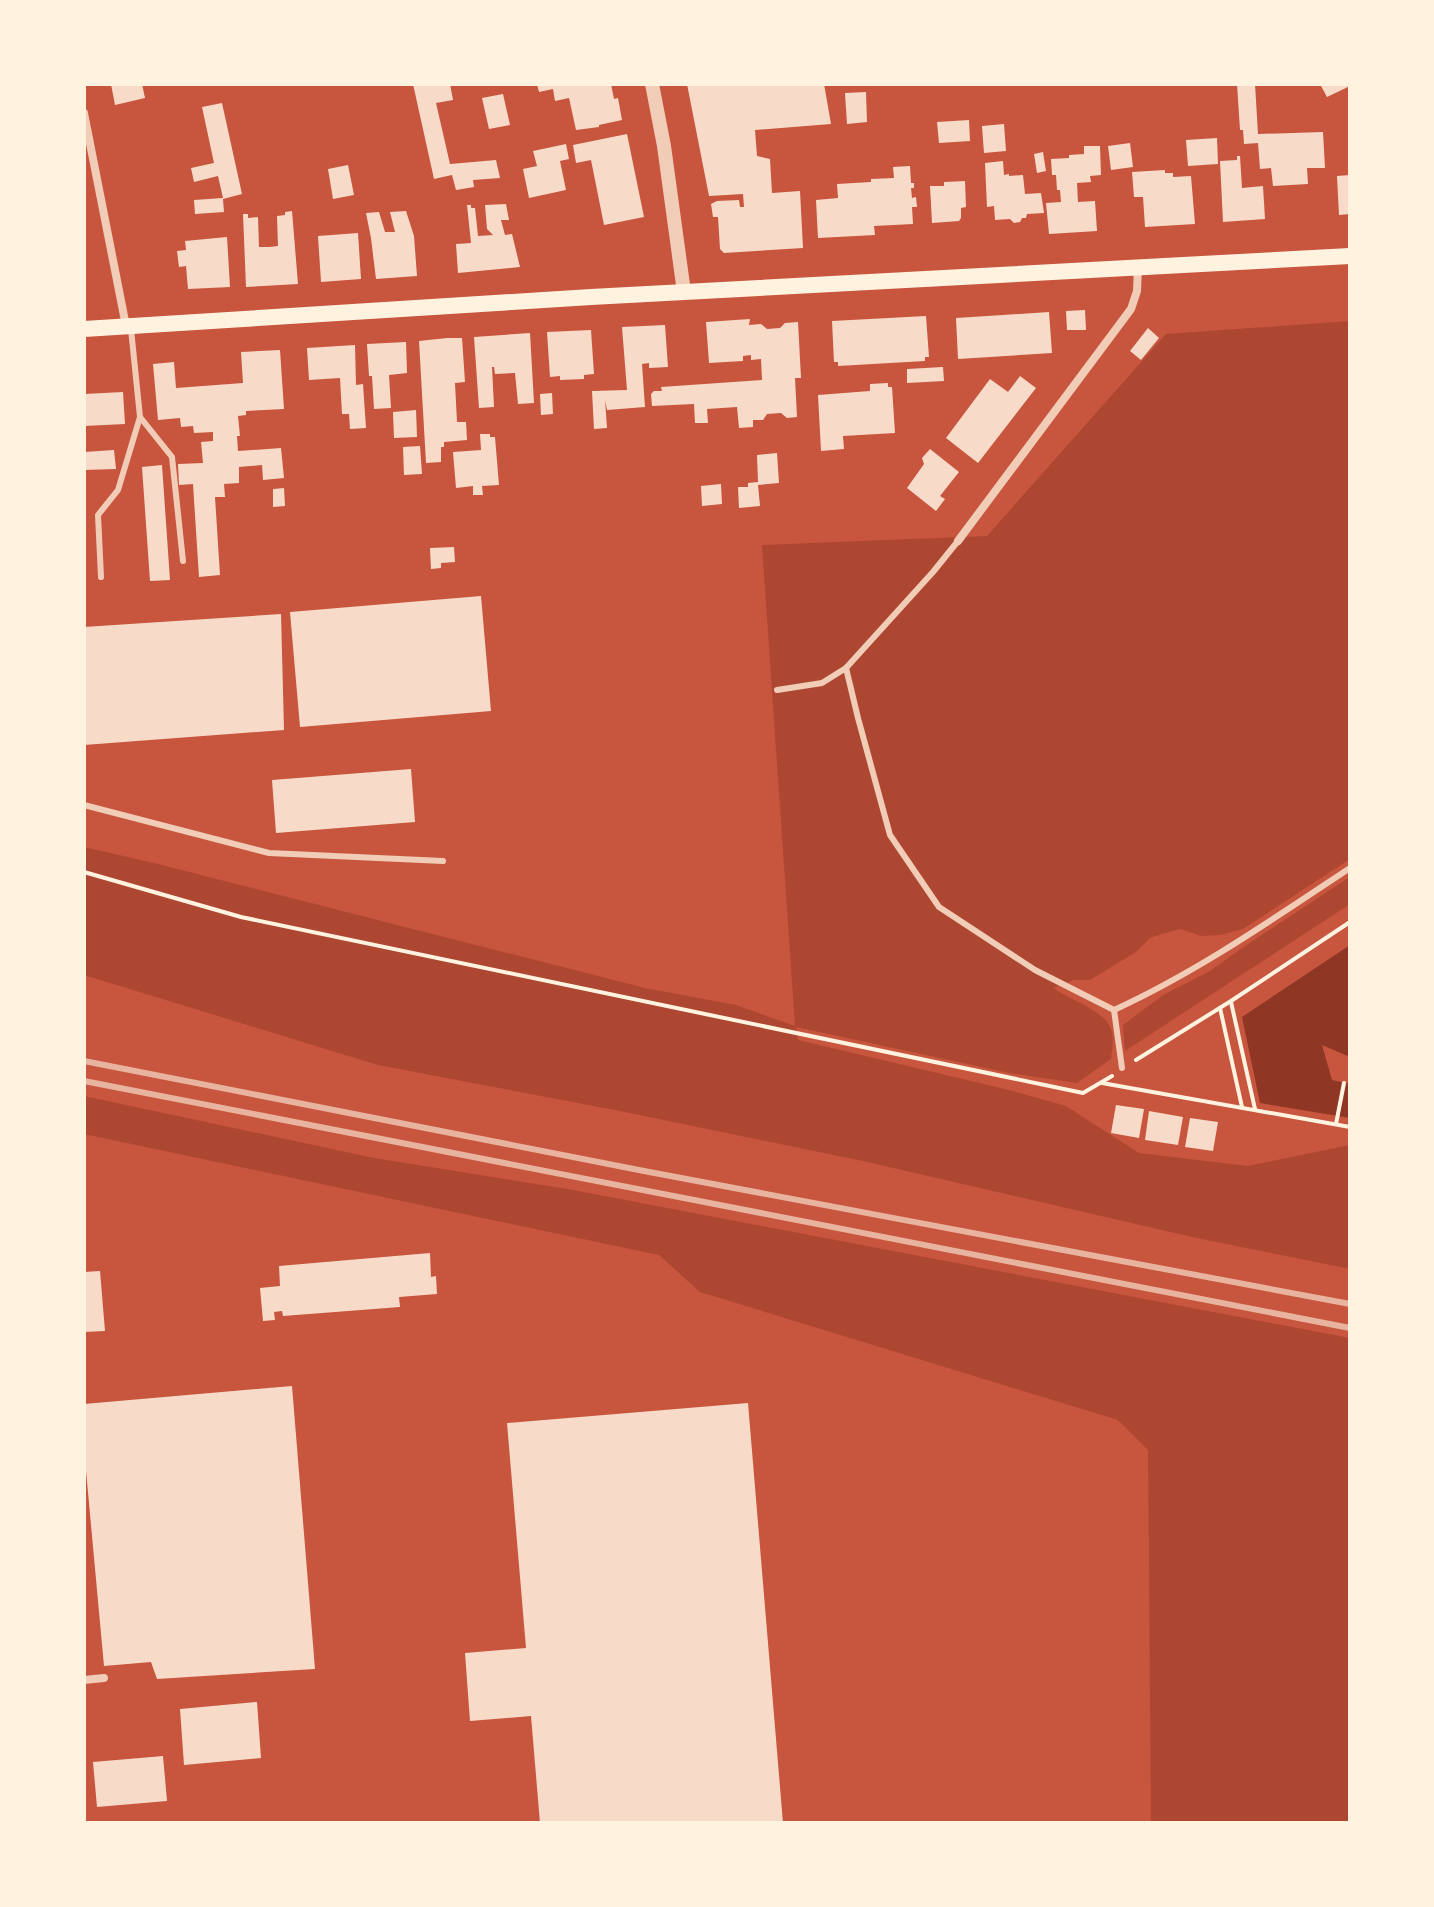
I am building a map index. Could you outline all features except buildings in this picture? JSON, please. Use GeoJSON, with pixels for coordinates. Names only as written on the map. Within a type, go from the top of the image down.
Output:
{"type":"FeatureCollection","features":[{"type":"Feature","properties":{"kind":"main road"},"geometry":{"type":"LineString","coordinates":[[84,329],[513,301],[1350,256]]}},
{"type":"Feature","properties":{"kind":"street"},"geometry":{"type":"LineString","coordinates":[[652,84],[664,146],[684,292]]}},
{"type":"Feature","properties":{"kind":"street"},"geometry":{"type":"LineString","coordinates":[[84,113],[128,327]]}},
{"type":"Feature","properties":{"kind":"street"},"geometry":{"type":"LineString","coordinates":[[958,541],[1131,309],[1137,291],[1138,266]]}},
{"type":"Feature","properties":{"kind":"street"},"geometry":{"type":"LineString","coordinates":[[84,1680],[104,1678]]}},
{"type":"Feature","properties":{"kind":"lane"},"geometry":{"type":"LineString","coordinates":[[101,577],[98,515],[118,490],[140,417],[128,327]]}},
{"type":"Feature","properties":{"kind":"lane"},"geometry":{"type":"LineString","coordinates":[[140,417],[172,457],[183,561]]}},
{"type":"Feature","properties":{"kind":"lane"},"geometry":{"type":"LineString","coordinates":[[777,690],[822,683],[846,668],[958,541]]}},
{"type":"Feature","properties":{"kind":"lane"},"geometry":{"type":"LineString","coordinates":[[846,668],[890,835],[939,907],[1035,970],[1114,1010]]}},
{"type":"Feature","properties":{"kind":"lane"},"geometry":{"type":"LineString","coordinates":[[84,805],[269,853],[443,861]]}},
{"type":"Feature","properties":{"kind":"lane"},"geometry":{"type":"LineString","coordinates":[[1114,1010],[1156,991],[1350,868]]}},
{"type":"Feature","properties":{"kind":"lane"},"geometry":{"type":"LineString","coordinates":[[1114,1010],[1122,1068]]}},
{"type":"Feature","properties":{"kind":"path"},"geometry":{"type":"LineString","coordinates":[[84,872],[241,917],[1083,1093],[1350,922]]}},
{"type":"Feature","properties":{"kind":"path"},"geometry":{"type":"LineString","coordinates":[[1231,1001],[1255,1109]]}},
{"type":"Feature","properties":{"kind":"path"},"geometry":{"type":"LineString","coordinates":[[1220,1008],[1242,1107]]}},
{"type":"Feature","properties":{"kind":"path"},"geometry":{"type":"LineString","coordinates":[[1102,1083],[1350,1127]]}},
{"type":"Feature","properties":{"kind":"path"},"geometry":{"type":"LineString","coordinates":[[1336,1124],[1344,1083]]}},
{"type":"Feature","properties":{"kind":"shaded area"},"geometry":{"type":"Polygon","coordinates":[[[1350,321],[1350,859],[1243,929],[1201,936],[1181,929],[1165,933],[1150,938],[1136,952],[1090,980],[1074,980],[1053,988],[1100,1015],[1112,1031],[1111,1059],[1077,1083],[1009,1073],[796,1027],[798,1040],[1066,1106],[1139,1153],[1248,1166],[1350,1145],[1350,1269],[1192,1237],[863,1161],[378,1065],[84,975],[84,847],[645,988],[736,1005],[795,1026],[762,545],[987,536],[1166,334],[1350,321]]]}},
{"type":"Feature","properties":{"kind":"shaded area"},"geometry":{"type":"Polygon","coordinates":[[[1350,877],[1350,904],[1125,1051],[1123,1025],[1163,995],[1210,971],[1350,877]]]}},
{"type":"Feature","properties":{"kind":"shaded area"},"geometry":{"type":"Polygon","coordinates":[[[1350,945],[1350,1118],[1260,1103],[1242,1017],[1350,945]]]}},
{"type":"Feature","properties":{"kind":"shaded area"},"geometry":{"type":"Polygon","coordinates":[[[84,1096],[374,1158],[573,1190],[1350,1338],[1350,1823],[1151,1823],[1148,1450],[1118,1420],[700,1292],[659,1255],[84,1134],[84,1096]]]}},
{"type":"Feature","properties":{"kind":"pier"},"geometry":{"type":"Polygon","coordinates":[[[1322,1045],[1350,1057],[1350,1084],[1332,1080],[1322,1045]]]}},
{"type":"Feature","properties":{"kind":"railway"},"geometry":{"type":"LineString","coordinates":[[84,1061],[644,1171],[1350,1304]]}},
{"type":"Feature","properties":{"kind":"railway"},"geometry":{"type":"LineString","coordinates":[[84,1081],[1350,1328]]}}]}
